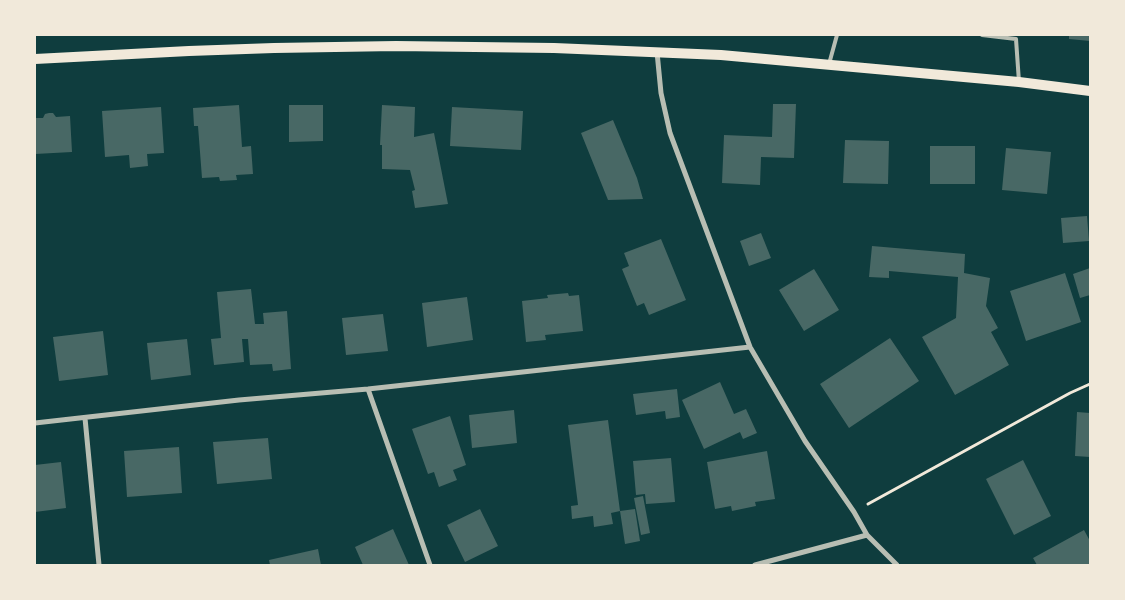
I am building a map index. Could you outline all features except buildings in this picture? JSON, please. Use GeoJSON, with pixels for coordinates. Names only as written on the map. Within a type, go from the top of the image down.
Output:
{"type":"FeatureCollection","features":[{"type":"Feature","properties":{"kind":"main road"},"geometry":{"type":"LineString","coordinates":[[35,59],[189,51],[346,47],[485,47],[657,51],[1018,82],[1090,91]]}},
{"type":"Feature","properties":{"kind":"street"},"geometry":{"type":"LineString","coordinates":[[657,51],[661,93],[670,133],[750,346],[805,441],[854,512],[867,535],[897,565]]}},
{"type":"Feature","properties":{"kind":"street"},"geometry":{"type":"LineString","coordinates":[[35,423],[239,400],[368,389],[750,346]]}},
{"type":"Feature","properties":{"kind":"street"},"geometry":{"type":"LineString","coordinates":[[368,389],[430,565]]}},
{"type":"Feature","properties":{"kind":"street"},"geometry":{"type":"LineString","coordinates":[[85,418],[99,565]]}},
{"type":"Feature","properties":{"kind":"street"},"geometry":{"type":"LineString","coordinates":[[755,565],[867,535]]}},
{"type":"Feature","properties":{"kind":"lane"},"geometry":{"type":"LineString","coordinates":[[829,65],[837,35]]}},
{"type":"Feature","properties":{"kind":"lane"},"geometry":{"type":"LineString","coordinates":[[982,35],[1016,39],[1018,82]]}},
{"type":"Feature","properties":{"kind":"path"},"geometry":{"type":"LineString","coordinates":[[854,512],[1070,393],[1090,384]]}}]}
